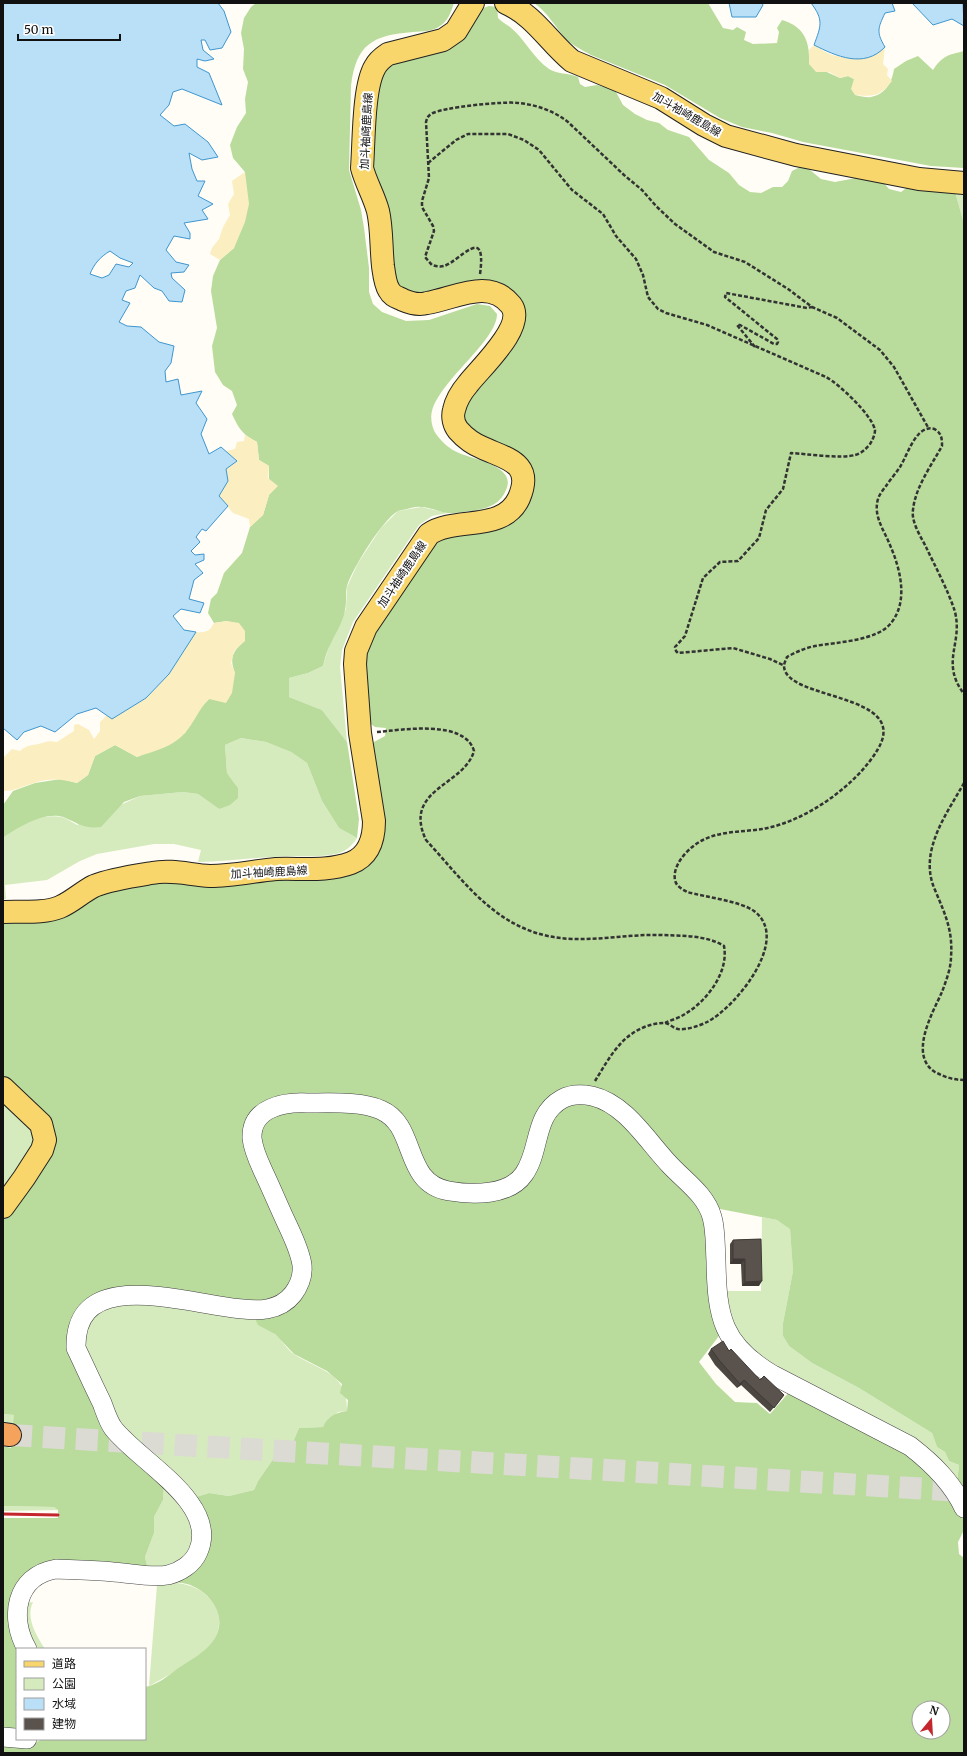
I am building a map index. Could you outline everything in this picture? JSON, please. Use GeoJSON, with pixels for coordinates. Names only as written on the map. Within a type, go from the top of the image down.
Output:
{"type":"FeatureCollection","features":[{"type":"Feature","properties":{"kind":"main road","name":"加斗袖崎鹿島線"},"geometry":{"type":"LineString","coordinates":[[3,912],[35,911],[60,907],[93,887],[106,882],[154,872],[168,871],[210,876],[277,869],[310,870],[338,866],[359,859],[371,844],[374,833],[374,821],[360,733],[355,664],[356,651],[366,627],[429,534],[445,526],[489,521],[503,515],[512,508],[518,499],[522,487],[523,475],[518,465],[508,458],[482,448],[465,438],[456,428],[452,416],[455,403],[467,385],[503,343],[511,329],[514,317],[512,306],[504,297],[490,292],[477,291],[459,294],[426,304],[409,302],[393,296],[388,289],[384,272],[378,211],[364,177],[362,168],[370,76],[380,59],[388,54],[443,40],[456,31],[473,3]]}},
{"type":"Feature","properties":{"kind":"main road","name":"加斗袖崎鹿島線"},"geometry":{"type":"LineString","coordinates":[[506,3],[516,7],[530,18],[572,61],[661,98],[704,125],[726,136],[796,155],[911,178],[964,183]]}},
{"type":"Feature","properties":{"kind":"main road"},"geometry":{"type":"LineString","coordinates":[[3,1088],[41,1124],[45,1140],[42,1150],[3,1207]]}},
{"type":"Feature","properties":{"kind":"street"},"geometry":{"type":"LineString","coordinates":[[26,1648],[18,1628],[17,1613],[23,1590],[35,1577],[48,1571],[56,1570],[112,1571],[148,1575],[168,1574],[181,1570],[190,1564],[200,1548],[202,1535],[199,1519],[195,1511],[182,1492],[135,1452],[112,1426],[76,1348],[76,1337],[80,1324],[86,1314],[105,1300],[119,1296],[139,1295],[167,1297],[255,1310],[266,1310],[283,1304],[295,1292],[301,1280],[302,1267],[300,1255],[256,1155],[252,1138],[253,1129],[258,1119],[264,1112],[287,1103],[344,1103],[380,1108],[392,1116],[400,1128],[420,1175],[427,1183],[438,1189],[450,1192],[492,1193],[517,1182],[524,1174],[529,1164],[540,1127],[551,1106],[567,1096],[587,1095],[606,1101],[626,1117],[649,1139],[668,1164],[693,1187],[705,1202],[712,1216],[715,1233],[718,1303],[722,1320],[729,1336],[736,1345],[758,1366],[773,1375],[910,1446],[925,1457],[951,1484],[964,1508]]}},
{"type":"Feature","properties":{"kind":"street"},"geometry":{"type":"LineString","coordinates":[[3,1737],[16,1738]]}},
{"type":"Feature","properties":{"kind":"path"},"geometry":{"type":"LineString","coordinates":[[477,291],[481,266],[481,253],[478,250],[469,249],[443,266],[432,265],[425,257],[434,231],[433,226],[422,207],[422,200],[429,178],[427,117],[431,113],[457,108],[512,102],[542,107],[561,116],[568,122],[642,190],[675,224],[714,252],[745,262],[788,289],[812,307],[837,318],[880,350],[894,367],[929,429]]}},
{"type":"Feature","properties":{"kind":"path"},"geometry":{"type":"LineString","coordinates":[[428,163],[456,140],[468,134],[508,134],[524,140],[538,150],[572,190],[603,214],[616,236],[636,258],[643,275],[648,296],[658,309],[666,313],[707,325],[755,348],[835,382],[868,416],[875,430],[871,442],[866,448],[855,455],[791,453],[783,489],[766,510],[759,538],[738,561],[720,562],[702,578],[685,636],[675,647],[678,653],[733,648],[770,659],[784,665]]}},
{"type":"Feature","properties":{"kind":"path"},"geometry":{"type":"LineString","coordinates":[[755,348],[737,325],[740,325],[774,344],[777,344],[777,339],[725,297],[726,293],[807,308],[812,307]]}},
{"type":"Feature","properties":{"kind":"path"},"geometry":{"type":"LineString","coordinates":[[665,1023],[678,1029],[694,1028],[708,1022],[726,1009],[742,993],[754,976],[764,951],[766,934],[762,922],[755,912],[746,907],[687,892],[679,888],[675,881],[675,871],[684,856],[693,846],[704,839],[719,835],[777,826],[820,805],[854,779],[879,748],[884,727],[878,717],[871,710],[800,684],[786,673],[784,665],[787,657],[798,651],[814,646],[853,640],[881,631],[891,624],[897,615],[900,605],[900,577],[890,545],[878,518],[878,498],[900,467],[918,434],[932,428],[938,431],[942,439],[942,446],[916,495],[912,512],[917,528],[954,610],[958,627],[953,651],[952,666],[955,679],[964,694]]}},
{"type":"Feature","properties":{"kind":"path"},"geometry":{"type":"LineString","coordinates":[[360,733],[423,728],[436,729],[462,735],[472,744],[474,751],[467,763],[424,802],[420,816],[422,829],[426,840],[474,892],[491,910],[506,919],[521,927],[549,936],[571,939],[650,935],[687,936],[715,940],[724,946],[726,956],[722,971],[713,987],[699,1003],[685,1014],[665,1023],[646,1026],[631,1034],[608,1060],[587,1095]]}},
{"type":"Feature","properties":{"kind":"path"},"geometry":{"type":"LineString","coordinates":[[964,783],[938,830],[933,843],[930,860],[930,876],[934,889],[948,919],[951,936],[951,958],[947,978],[927,1023],[923,1044],[925,1058],[931,1069],[942,1076],[956,1080],[964,1080]]}},
{"type":"Feature","properties":{"kind":"green space"},"geometry":{"type":"Polygon","coordinates":[[[256,3],[454,3],[447,19],[437,28],[427,31],[399,33],[377,39],[362,51],[353,72],[351,86],[349,170],[361,210],[369,268],[369,292],[373,304],[382,312],[406,321],[429,320],[477,304],[490,306],[497,314],[495,325],[488,336],[437,399],[431,414],[431,420],[436,434],[449,447],[459,453],[493,465],[506,475],[508,482],[506,490],[499,501],[482,509],[450,513],[418,507],[399,511],[392,516],[384,524],[369,545],[350,578],[346,589],[344,614],[328,648],[323,666],[308,673],[289,678],[289,697],[322,710],[347,742],[359,819],[357,838],[339,828],[322,801],[307,763],[291,752],[266,742],[241,738],[225,745],[227,773],[238,788],[238,798],[230,805],[219,809],[198,794],[183,792],[140,796],[124,802],[101,827],[85,826],[63,817],[48,816],[23,825],[3,838],[3,805],[13,791],[35,783],[61,779],[77,783],[88,775],[95,756],[115,745],[137,757],[185,733],[199,709],[235,673],[232,663],[233,655],[244,641],[227,621],[214,623],[208,613],[211,599],[217,593],[224,573],[242,553],[250,527],[263,515],[269,495],[269,466],[259,460],[257,442],[244,434],[237,424],[232,414],[237,405],[232,391],[223,385],[215,372],[212,346],[217,328],[211,291],[213,276],[220,260],[234,248],[245,172],[233,158],[230,145],[237,127],[246,113],[245,99],[248,82],[243,69],[244,49],[241,33],[244,18],[251,7],[256,3]]]}},
{"type":"Feature","properties":{"kind":"green space"},"geometry":{"type":"Polygon","coordinates":[[[534,3],[708,3],[723,28],[733,30],[737,27],[746,32],[744,40],[753,44],[777,43],[779,32],[777,28],[782,20],[790,23],[801,31],[807,42],[809,64],[840,78],[848,76],[854,79],[855,95],[865,97],[871,97],[881,93],[890,83],[894,69],[906,61],[918,56],[933,70],[939,62],[946,57],[964,51],[964,168],[931,166],[803,142],[772,133],[742,127],[720,118],[665,85],[591,55],[577,47],[565,38],[547,15],[534,3]]]}},
{"type":"Feature","properties":{"kind":"green space"},"geometry":{"type":"Polygon","coordinates":[[[489,6],[497,7],[498,18],[520,37],[543,65],[555,72],[578,77],[580,84],[585,87],[597,85],[615,90],[623,105],[635,114],[647,120],[659,123],[668,130],[689,137],[709,160],[729,173],[739,185],[750,192],[761,193],[773,187],[782,187],[788,181],[792,171],[802,166],[810,170],[821,179],[835,182],[856,178],[883,182],[889,189],[901,192],[913,183],[954,188],[963,220],[964,1495],[957,1483],[959,1465],[949,1461],[945,1452],[937,1447],[932,1433],[859,1388],[812,1363],[789,1346],[783,1336],[783,1323],[793,1271],[790,1229],[777,1220],[715,1208],[722,1332],[699,1362],[716,1384],[735,1402],[757,1403],[770,1414],[791,1390],[907,1450],[957,1505],[964,1521],[963,1532],[958,1542],[959,1554],[964,1558],[964,1753],[3,1753],[3,1742],[32,1744],[41,1740],[146,1740],[146,1687],[162,1680],[203,1652],[212,1643],[218,1629],[218,1613],[209,1598],[203,1592],[187,1584],[169,1582],[193,1568],[193,1498],[209,1493],[229,1496],[254,1490],[258,1481],[276,1455],[293,1442],[299,1428],[323,1427],[327,1420],[332,1416],[347,1411],[348,1400],[340,1393],[342,1384],[327,1371],[294,1354],[275,1334],[258,1325],[254,1316],[275,1303],[183,1293],[81,1311],[88,1390],[164,1482],[163,1500],[154,1517],[154,1533],[145,1557],[148,1570],[31,1574],[16,1648],[16,1731],[3,1730],[3,1518],[58,1518],[58,1510],[54,1507],[3,1506],[3,1446],[11,1448],[14,1415],[3,1414],[3,1214],[46,1152],[3,1080],[3,917],[95,891],[153,878],[364,864],[370,750],[374,742],[385,736],[386,728],[375,727],[368,722],[362,652],[431,541],[490,526],[530,487],[473,434],[461,418],[519,300],[426,295],[400,289],[394,282],[370,177],[369,135],[383,68],[483,8],[489,6]]]}},
{"type":"Feature","properties":{"kind":"green space"},"geometry":{"type":"Polygon","coordinates":[[[954,188],[964,189],[964,233],[963,220],[954,188]]]}},
{"type":"Feature","properties":{"kind":"green space"},"geometry":{"type":"Polygon","coordinates":[[[421,507],[448,513],[432,516],[419,525],[353,622],[342,650],[340,667],[347,742],[322,710],[289,697],[289,678],[308,673],[323,666],[330,643],[346,609],[347,587],[358,563],[381,528],[398,511],[421,507]]]}},
{"type":"Feature","properties":{"kind":"green space"},"geometry":{"type":"Polygon","coordinates":[[[241,738],[266,742],[291,752],[307,763],[322,801],[339,828],[357,838],[351,846],[339,853],[328,855],[280,856],[198,862],[201,850],[174,844],[154,844],[97,854],[80,861],[47,880],[5,885],[6,899],[3,900],[3,838],[9,833],[22,825],[37,819],[53,816],[67,819],[77,825],[140,796],[183,792],[198,794],[219,809],[238,788],[227,773],[225,745],[241,738]]]}},
{"type":"Feature","properties":{"kind":"green space"},"geometry":{"type":"Polygon","coordinates":[[[3,1095],[40,1132],[3,1201],[3,1095]]]}},
{"type":"Feature","properties":{"kind":"green space"},"geometry":{"type":"Polygon","coordinates":[[[762,1217],[777,1220],[790,1228],[793,1271],[783,1323],[783,1336],[789,1346],[812,1363],[859,1388],[932,1433],[937,1447],[945,1452],[949,1461],[959,1465],[957,1483],[775,1371],[740,1343],[722,1291],[761,1291],[762,1217]]]}},
{"type":"Feature","properties":{"kind":"green space"},"geometry":{"type":"Polygon","coordinates":[[[120,1302],[254,1316],[261,1326],[276,1335],[292,1353],[323,1370],[338,1381],[343,1388],[346,1398],[347,1411],[338,1412],[323,1427],[299,1428],[293,1442],[276,1455],[258,1481],[254,1490],[229,1496],[209,1493],[193,1498],[125,1436],[82,1349],[91,1316],[120,1302]]]}},
{"type":"Feature","properties":{"kind":"green space"},"geometry":{"type":"Polygon","coordinates":[[[3,1414],[14,1415],[14,1425],[3,1426],[3,1414]]]}},
{"type":"Feature","properties":{"kind":"green space"},"geometry":{"type":"Polygon","coordinates":[[[164,1482],[176,1492],[198,1534],[181,1564],[148,1570],[145,1557],[154,1533],[154,1517],[163,1500],[164,1482]]]}},
{"type":"Feature","properties":{"kind":"green space"},"geometry":{"type":"Polygon","coordinates":[[[3,1506],[54,1507],[58,1510],[3,1511],[3,1506]]]}},
{"type":"Feature","properties":{"kind":"green space"},"geometry":{"type":"Polygon","coordinates":[[[169,1582],[197,1589],[212,1601],[218,1612],[218,1631],[212,1643],[202,1653],[149,1686],[157,1585],[169,1582]]]}},
{"type":"Feature","properties":{"kind":"green space"},"geometry":{"type":"Polygon","coordinates":[[[33,1602],[30,1614],[31,1620],[33,1627],[44,1648],[31,1648],[24,1603],[33,1602]]]}},
{"type":"Feature","properties":{"kind":"sand"},"geometry":{"type":"Polygon","coordinates":[[[814,45],[825,52],[850,58],[862,58],[869,56],[885,47],[883,64],[888,69],[887,75],[892,81],[880,93],[867,96],[855,95],[851,89],[854,79],[848,76],[840,78],[829,72],[816,72],[809,64],[809,50],[814,45]]]}},
{"type":"Feature","properties":{"kind":"sand"},"geometry":{"type":"Polygon","coordinates":[[[245,172],[249,204],[245,222],[234,248],[220,260],[210,254],[230,215],[228,204],[234,194],[232,181],[245,172]]]}},
{"type":"Feature","properties":{"kind":"sand"},"geometry":{"type":"Polygon","coordinates":[[[245,435],[257,442],[259,460],[269,466],[268,478],[278,486],[269,495],[263,515],[250,527],[249,519],[233,513],[219,496],[228,481],[226,469],[237,461],[226,451],[235,449],[237,442],[244,441],[245,435]]]}},
{"type":"Feature","properties":{"kind":"sand"},"geometry":{"type":"Polygon","coordinates":[[[227,621],[239,623],[245,631],[245,641],[234,651],[231,663],[235,673],[232,693],[226,703],[209,699],[188,729],[175,742],[137,757],[115,745],[95,756],[88,775],[77,783],[61,780],[45,780],[4,791],[3,758],[12,749],[20,751],[24,748],[49,741],[57,742],[74,731],[74,725],[78,724],[89,730],[94,739],[100,731],[100,722],[107,715],[112,719],[146,698],[169,674],[196,632],[205,632],[211,628],[214,623],[227,621]]]}},
{"type":"Feature","properties":{"kind":"water"},"geometry":{"type":"Polygon","coordinates":[[[3,3],[218,3],[224,11],[231,32],[222,48],[210,50],[205,40],[201,40],[203,50],[214,59],[205,61],[197,59],[197,67],[209,73],[222,105],[182,89],[173,92],[169,105],[160,115],[174,126],[185,124],[208,142],[218,157],[202,160],[189,153],[192,169],[197,181],[205,181],[198,196],[213,204],[202,210],[208,219],[184,223],[190,233],[190,239],[174,236],[166,250],[176,262],[189,265],[184,272],[171,273],[172,278],[185,290],[182,302],[169,301],[162,291],[154,288],[140,275],[135,288],[126,291],[122,300],[130,303],[119,322],[127,326],[141,327],[159,342],[174,346],[171,363],[165,371],[166,382],[178,379],[181,395],[202,391],[196,403],[207,419],[201,434],[209,454],[221,447],[237,461],[226,469],[228,481],[219,496],[228,506],[206,531],[202,529],[196,537],[200,542],[191,551],[195,555],[204,554],[204,560],[195,564],[203,573],[194,580],[189,599],[204,603],[200,613],[181,609],[173,616],[184,630],[196,632],[169,674],[146,698],[112,719],[96,708],[77,714],[55,732],[41,726],[24,732],[17,740],[3,728],[3,3]],[[110,251],[98,261],[90,274],[102,278],[109,275],[116,264],[129,267],[133,263],[120,258],[110,251]]]}},
{"type":"Feature","properties":{"kind":"water"},"geometry":{"type":"Polygon","coordinates":[[[729,3],[762,3],[763,5],[756,17],[732,17],[729,3]]]}},
{"type":"Feature","properties":{"kind":"water"},"geometry":{"type":"Polygon","coordinates":[[[811,3],[892,3],[895,11],[885,13],[879,30],[880,37],[885,47],[877,54],[868,58],[859,59],[831,53],[814,45],[820,28],[820,19],[811,3]]]}},
{"type":"Feature","properties":{"kind":"water"},"geometry":{"type":"Polygon","coordinates":[[[912,3],[963,3],[964,26],[952,19],[933,25],[912,3]]]}},
{"type":"Feature","properties":{"kind":"building"},"geometry":{"type":"Polygon","coordinates":[[[761,1239],[762,1281],[745,1282],[745,1259],[733,1259],[733,1240],[761,1239]]]}},
{"type":"Feature","properties":{"kind":"building"},"geometry":{"type":"Polygon","coordinates":[[[723,1341],[729,1351],[731,1349],[760,1380],[764,1376],[784,1395],[774,1408],[744,1380],[740,1384],[719,1360],[711,1349],[723,1341]]]}},
{"type":"Feature","properties":{"kind":"tunnel"},"geometry":{"type":"LineString","coordinates":[[10,1435],[964,1491]]}},
{"type":"Feature","properties":{"kind":"railway"},"geometry":{"type":"LineString","coordinates":[[3,1514],[58,1515]]}}]}
